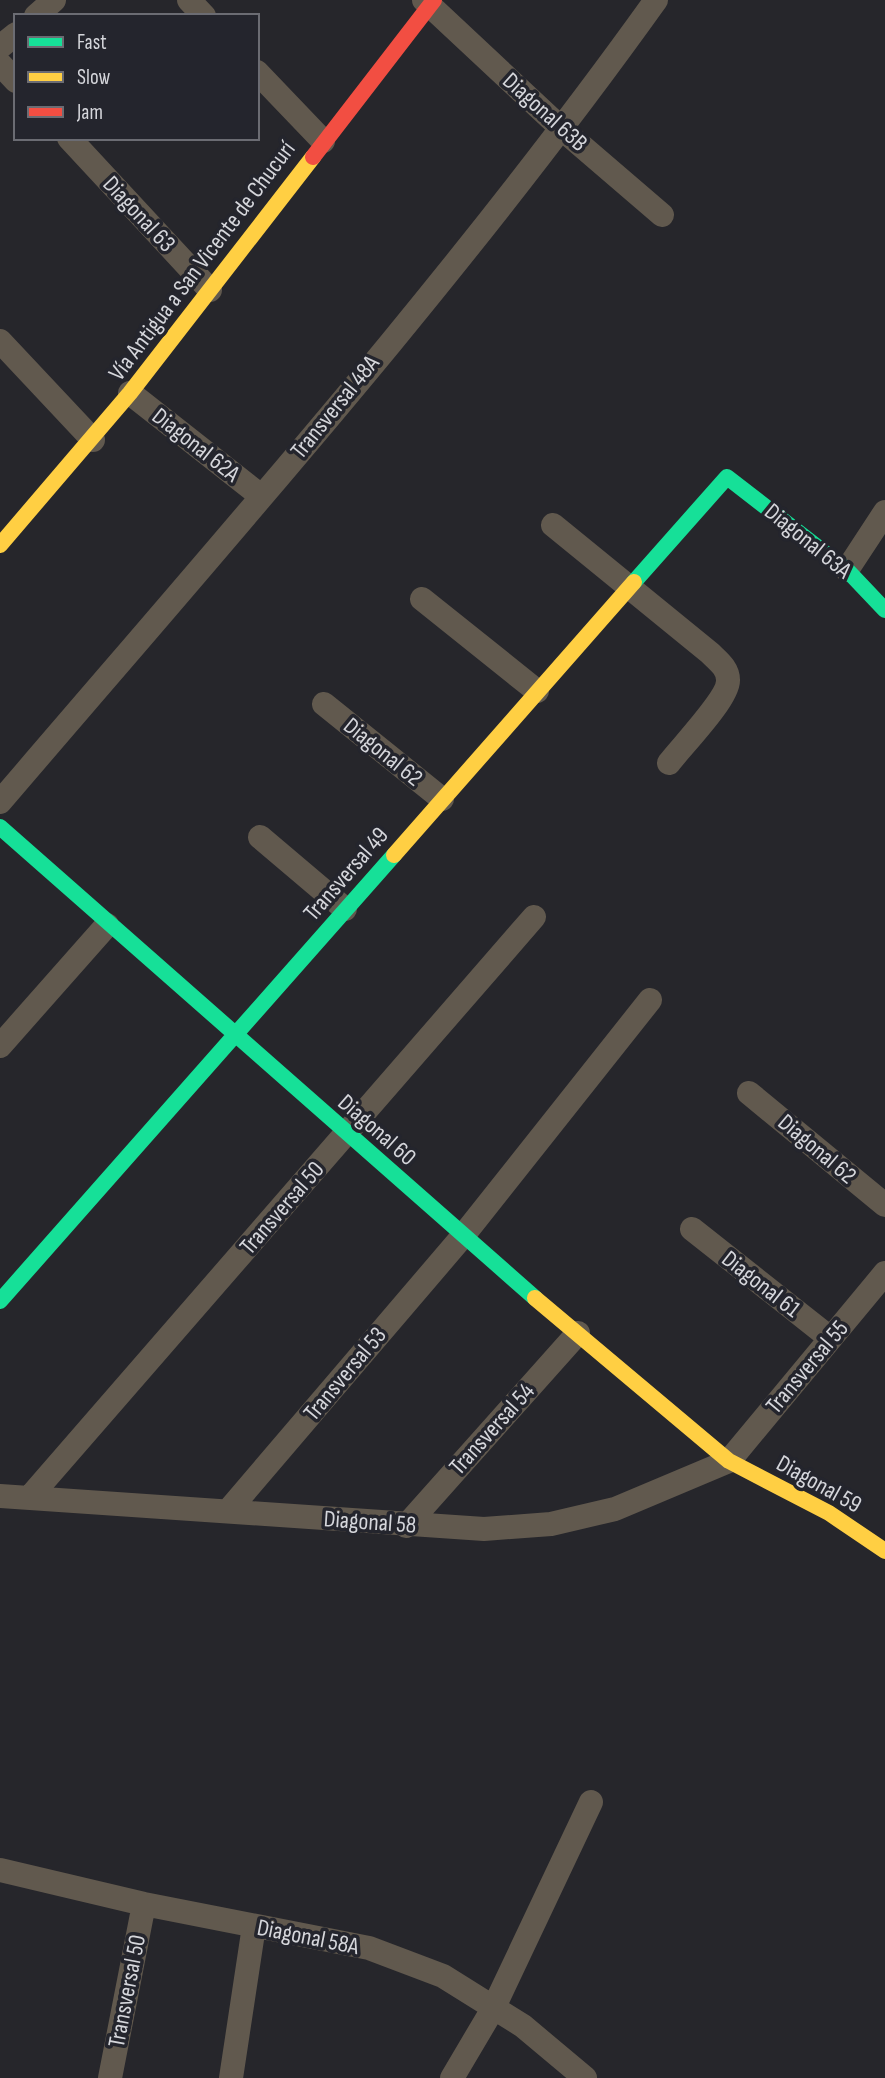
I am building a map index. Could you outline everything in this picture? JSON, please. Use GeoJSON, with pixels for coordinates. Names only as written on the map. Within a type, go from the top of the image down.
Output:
{"type":"FeatureCollection","features":[{"type":"Feature","properties":{"kind":"street"},"geometry":{"type":"LineString","coordinates":[[38,14],[54,0]]}},
{"type":"Feature","properties":{"kind":"street"},"geometry":{"type":"LineString","coordinates":[[189,0],[202,14]]}},
{"type":"Feature","properties":{"kind":"street","name":"Transversal 48A"},"geometry":{"type":"LineString","coordinates":[[0,802],[261,496],[563,130],[656,0]]}},
{"type":"Feature","properties":{"kind":"street","name":"Diagonal 63B"},"geometry":{"type":"LineString","coordinates":[[430,2],[563,130],[662,215]]}},
{"type":"Feature","properties":{"kind":"street","name":"Vía Antigua a San Vicente de Chucurí"},"geometry":{"type":"LineString","coordinates":[[0,545],[93,440],[430,2]]}},
{"type":"Feature","properties":{"kind":"street"},"geometry":{"type":"LineString","coordinates":[[0,47],[14,36]]}},
{"type":"Feature","properties":{"kind":"street"},"geometry":{"type":"LineString","coordinates":[[0,64],[14,79]]}},
{"type":"Feature","properties":{"kind":"street"},"geometry":{"type":"LineString","coordinates":[[259,74],[323,141]]}},
{"type":"Feature","properties":{"kind":"street","name":"Diagonal 63"},"geometry":{"type":"LineString","coordinates":[[71,140],[210,290]]}},
{"type":"Feature","properties":{"kind":"street"},"geometry":{"type":"LineString","coordinates":[[0,341],[93,440]]}},
{"type":"Feature","properties":{"kind":"street","name":"Diagonal 62A"},"geometry":{"type":"LineString","coordinates":[[130,393],[261,496]]}},
{"type":"Feature","properties":{"kind":"street","name":"Diagonal 63A"},"geometry":{"type":"LineString","coordinates":[[727,477],[847,570],[885,610]]}},
{"type":"Feature","properties":{"kind":"street","name":"Transversal 49"},"geometry":{"type":"LineString","coordinates":[[0,1301],[727,477]]}},
{"type":"Feature","properties":{"kind":"street"},"geometry":{"type":"LineString","coordinates":[[847,570],[885,512]]}},
{"type":"Feature","properties":{"kind":"street"},"geometry":{"type":"LineString","coordinates":[[553,524],[710,653],[727,674],[729,683],[721,698],[669,763]]}},
{"type":"Feature","properties":{"kind":"street"},"geometry":{"type":"LineString","coordinates":[[422,599],[537,691]]}},
{"type":"Feature","properties":{"kind":"street","name":"Diagonal 62"},"geometry":{"type":"LineString","coordinates":[[324,704],[442,799]]}},
{"type":"Feature","properties":{"kind":"street","name":"Diagonal 60"},"geometry":{"type":"LineString","coordinates":[[0,827],[107,925],[347,1133],[462,1237],[729,1461]]}},
{"type":"Feature","properties":{"kind":"street"},"geometry":{"type":"LineString","coordinates":[[260,837],[345,909]]}},
{"type":"Feature","properties":{"kind":"street","name":"Transversal 50"},"geometry":{"type":"LineString","coordinates":[[29,1498],[534,917]]}},
{"type":"Feature","properties":{"kind":"street"},"geometry":{"type":"LineString","coordinates":[[0,1046],[107,925]]}},
{"type":"Feature","properties":{"kind":"street"},"geometry":{"type":"LineString","coordinates":[[462,1237],[650,1000]]}},
{"type":"Feature","properties":{"kind":"street","name":"Diagonal 62"},"geometry":{"type":"LineString","coordinates":[[749,1093],[885,1205]]}},
{"type":"Feature","properties":{"kind":"street","name":"Diagonal 61"},"geometry":{"type":"LineString","coordinates":[[692,1229],[830,1338]]}},
{"type":"Feature","properties":{"kind":"street","name":"Transversal 53"},"geometry":{"type":"LineString","coordinates":[[228,1511],[462,1237]]}},
{"type":"Feature","properties":{"kind":"street","name":"Transversal 55"},"geometry":{"type":"LineString","coordinates":[[729,1461],[885,1273]]}},
{"type":"Feature","properties":{"kind":"street","name":"Transversal 54"},"geometry":{"type":"LineString","coordinates":[[406,1526],[578,1333]]}},
{"type":"Feature","properties":{"kind":"street","name":"Diagonal 58"},"geometry":{"type":"LineString","coordinates":[[0,1496],[406,1526],[484,1529],[551,1524],[615,1509],[729,1461]]}},
{"type":"Feature","properties":{"kind":"street","name":"Diagonal 59"},"geometry":{"type":"LineString","coordinates":[[729,1461],[829,1513],[885,1551]]}},
{"type":"Feature","properties":{"kind":"street"},"geometry":{"type":"LineString","coordinates":[[452,2078],[494,2007],[591,1802]]}},
{"type":"Feature","properties":{"kind":"street","name":"Diagonal 58A"},"geometry":{"type":"LineString","coordinates":[[0,1870],[144,1904],[369,1948],[443,1976],[523,2026],[585,2078]]}},
{"type":"Feature","properties":{"kind":"street","name":"Transversal 50"},"geometry":{"type":"LineString","coordinates":[[110,2078],[144,1904]]}},
{"type":"Feature","properties":{"kind":"street"},"geometry":{"type":"LineString","coordinates":[[231,2078],[254,1926]]}},
{"type":"Feature","properties":{"kind":"traffic: fast"},"geometry":{"type":"LineString","coordinates":[[634,582],[727,477],[847,570],[885,610]]}},
{"type":"Feature","properties":{"kind":"traffic: fast"},"geometry":{"type":"LineString","coordinates":[[0,827],[535,1298]]}},
{"type":"Feature","properties":{"kind":"traffic: fast"},"geometry":{"type":"LineString","coordinates":[[0,1301],[394,855]]}},
{"type":"Feature","properties":{"kind":"traffic: slow"},"geometry":{"type":"LineString","coordinates":[[0,545],[130,393],[313,157]]}},
{"type":"Feature","properties":{"kind":"traffic: slow"},"geometry":{"type":"LineString","coordinates":[[394,855],[634,582]]}},
{"type":"Feature","properties":{"kind":"traffic: slow"},"geometry":{"type":"LineString","coordinates":[[535,1298],[729,1461],[829,1513],[885,1551]]}},
{"type":"Feature","properties":{"kind":"traffic: jam"},"geometry":{"type":"LineString","coordinates":[[313,157],[434,0]]}}]}
